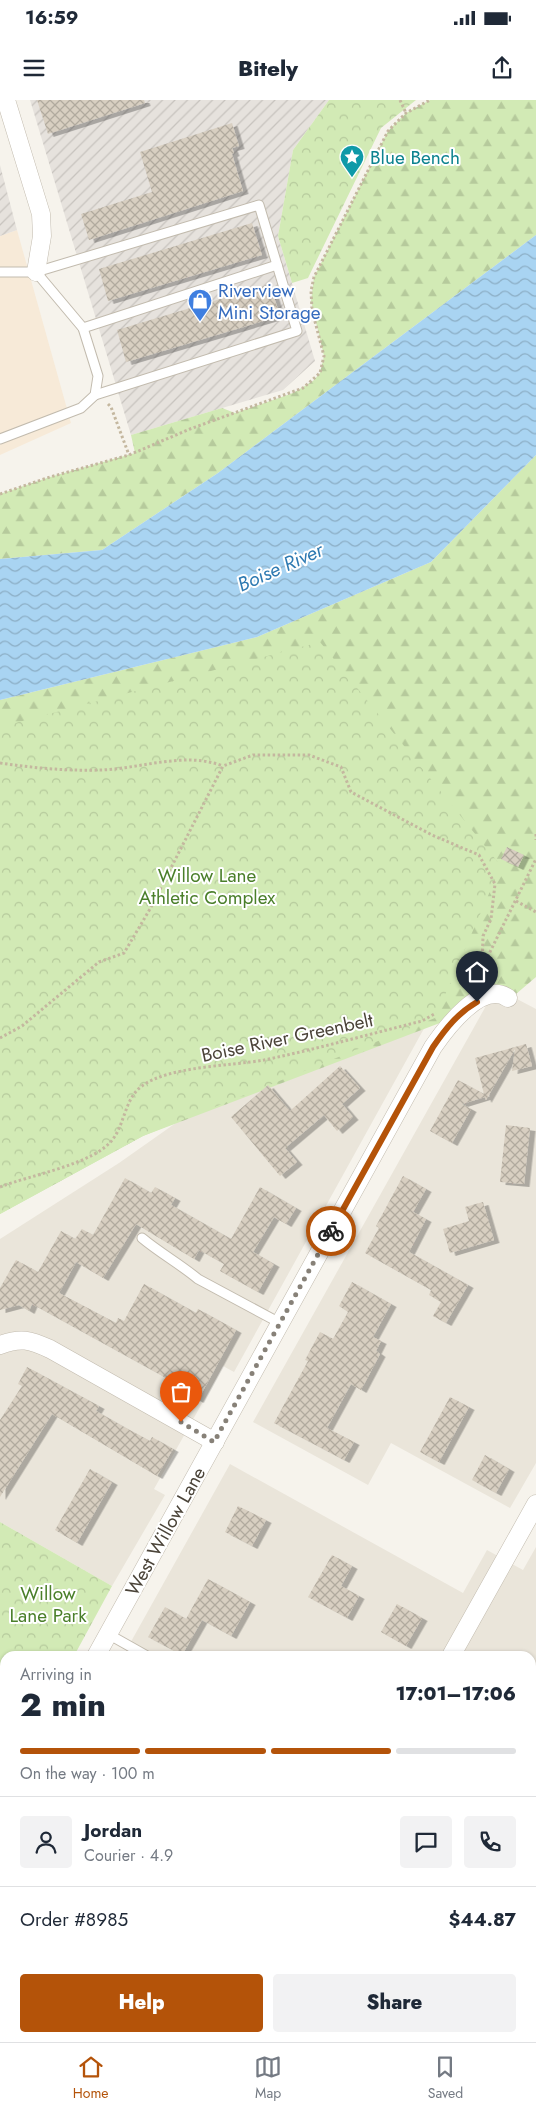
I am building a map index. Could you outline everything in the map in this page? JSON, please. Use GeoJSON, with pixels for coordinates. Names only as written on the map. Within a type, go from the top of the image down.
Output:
{"type":"FeatureCollection","features":[{"type":"Feature","properties":{"kind":"street"},"geometry":{"type":"LineString","coordinates":[[6,100],[41,214],[42,236],[36,272]]}},
{"type":"Feature","properties":{"kind":"street","name":"West Willow Lane"},"geometry":{"type":"LineString","coordinates":[[99,1651],[433,1047],[445,1029],[463,1010],[492,994],[502,994],[508,998]]}},
{"type":"Feature","properties":{"kind":"street"},"geometry":{"type":"LineString","coordinates":[[0,1345],[15,1340],[32,1341],[50,1349],[214,1442]]}},
{"type":"Feature","properties":{"kind":"street"},"geometry":{"type":"LineString","coordinates":[[454,1651],[536,1504]]}},
{"type":"Feature","properties":{"kind":"lane"},"geometry":{"type":"LineString","coordinates":[[0,272],[36,272],[259,205],[297,331],[95,395],[81,408],[0,439]]}},
{"type":"Feature","properties":{"kind":"lane"},"geometry":{"type":"LineString","coordinates":[[83,328],[277,265]]}},
{"type":"Feature","properties":{"kind":"lane"},"geometry":{"type":"LineString","coordinates":[[36,272],[83,328],[98,376],[95,395]]}},
{"type":"Feature","properties":{"kind":"lane"},"geometry":{"type":"LineString","coordinates":[[142,1238],[160,1254],[198,1279],[280,1323]]}},
{"type":"Feature","properties":{"kind":"lane"},"geometry":{"type":"LineString","coordinates":[[108,1634],[139,1651]]}},
{"type":"Feature","properties":{"kind":"path"},"geometry":{"type":"LineString","coordinates":[[400,100],[406,113]]}},
{"type":"Feature","properties":{"kind":"path"},"geometry":{"type":"LineString","coordinates":[[95,395],[111,407],[129,455]]}},
{"type":"Feature","properties":{"kind":"path"},"geometry":{"type":"LineString","coordinates":[[0,763],[51,771],[102,770],[192,760],[223,766],[253,755],[309,755],[341,767],[352,792],[432,835],[479,855],[495,884],[491,919],[484,936],[482,968]]}},
{"type":"Feature","properties":{"kind":"path"},"geometry":{"type":"LineString","coordinates":[[0,1038],[22,1026],[99,962],[124,953],[150,909],[223,766]]}},
{"type":"Feature","properties":{"kind":"path"},"geometry":{"type":"LineString","coordinates":[[536,834],[536,840]]}},
{"type":"Feature","properties":{"kind":"path"},"geometry":{"type":"LineString","coordinates":[[472,984],[482,968],[536,859]]}},
{"type":"Feature","properties":{"kind":"path"},"geometry":{"type":"LineString","coordinates":[[516,901],[536,912]]}},
{"type":"Feature","properties":{"kind":"path","name":"Boise River Greenbelt"},"geometry":{"type":"LineString","coordinates":[[0,1188],[102,1151],[114,1138],[131,1100],[142,1086],[158,1079],[175,1073],[272,1058],[422,1020],[440,1011]]}},
{"type":"Feature","properties":{"kind":"shaded area","name":"Riverview Mini Storage"},"geometry":{"type":"Polygon","coordinates":[[[30,100],[329,100],[293,150],[278,236],[315,361],[283,390],[131,435],[30,100]]]}},
{"type":"Feature","properties":{"kind":"shaded area"},"geometry":{"type":"Polygon","coordinates":[[[0,165],[17,230],[0,236],[0,165]]]}},
{"type":"Feature","properties":{"kind":"shaded area"},"geometry":{"type":"Polygon","coordinates":[[[17,230],[71,423],[0,455],[0,236],[17,230]]]}},
{"type":"Feature","properties":{"kind":"shaded area"},"geometry":{"type":"Polygon","coordinates":[[[496,988],[536,1009],[536,1463],[510,1508],[391,1443],[368,1485],[253,1422],[496,988]]]}},
{"type":"Feature","properties":{"kind":"shaded area"},"geometry":{"type":"Polygon","coordinates":[[[437,1005],[234,1372],[223,1366],[154,1489],[165,1495],[112,1586],[0,1522],[0,1239],[119,1163],[200,1106],[437,1005]]]}},
{"type":"Feature","properties":{"kind":"shaded area"},"geometry":{"type":"Polygon","coordinates":[[[230,1464],[463,1593],[487,1550],[523,1570],[536,1547],[536,1651],[126,1651],[230,1464]]]}},
{"type":"Feature","properties":{"kind":"green space"},"geometry":{"type":"Polygon","coordinates":[[[329,100],[416,100],[381,128],[308,278],[292,283],[278,236],[293,150],[329,100]]]}},
{"type":"Feature","properties":{"kind":"green space"},"geometry":{"type":"Polygon","coordinates":[[[430,100],[536,100],[536,235],[218,473],[102,550],[0,559],[0,494],[50,477],[135,453],[131,435],[222,408],[235,413],[293,393],[313,381],[320,373],[324,356],[311,301],[314,277],[388,131],[406,113],[430,100]]]}},
{"type":"Feature","properties":{"kind":"green space","name":"Willow Lane Athletic Complex"},"geometry":{"type":"Polygon","coordinates":[[[536,455],[536,977],[516,994],[143,1136],[0,1214],[0,700],[257,637],[431,562],[536,455]]]}},
{"type":"Feature","properties":{"kind":"green space","name":"Willow Lane Athletic Complex"},"geometry":{"type":"Polygon","coordinates":[[[320,642],[501,866],[435,1018],[143,1136],[0,1214],[0,727],[320,642]]]}},
{"type":"Feature","properties":{"kind":"green space","name":"Willow Lane Park"},"geometry":{"type":"Polygon","coordinates":[[[0,1522],[112,1586],[77,1651],[0,1651],[0,1522]]]}},
{"type":"Feature","properties":{"kind":"water","name":"Boise River"},"geometry":{"type":"Polygon","coordinates":[[[536,235],[536,455],[431,562],[257,637],[0,700],[0,559],[102,550],[218,473],[536,235]]]}},
{"type":"Feature","properties":{"kind":"building"},"geometry":{"type":"Polygon","coordinates":[[[37,100],[144,100],[145,103],[48,134],[37,100]]]}},
{"type":"Feature","properties":{"kind":"building"},"geometry":{"type":"Polygon","coordinates":[[[232,123],[239,146],[232,148],[234,153],[232,154],[243,191],[89,240],[81,214],[152,192],[140,152],[232,123]]]}},
{"type":"Feature","properties":{"kind":"building"},"geometry":{"type":"Polygon","coordinates":[[[252,223],[262,255],[108,301],[99,269],[252,223]]]}},
{"type":"Feature","properties":{"kind":"building"},"geometry":{"type":"Polygon","coordinates":[[[270,284],[280,316],[126,362],[117,330],[270,284]]]}},
{"type":"Feature","properties":{"kind":"building"},"geometry":{"type":"Polygon","coordinates":[[[507,847],[524,855],[518,867],[501,859],[507,847]]]}},
{"type":"Feature","properties":{"kind":"building"},"geometry":{"type":"Polygon","coordinates":[[[526,1044],[532,1066],[512,1071],[515,1049],[486,1100],[485,1097],[462,1104],[471,1109],[452,1143],[430,1131],[458,1080],[484,1094],[475,1058],[526,1044]]]}},
{"type":"Feature","properties":{"kind":"building"},"geometry":{"type":"Polygon","coordinates":[[[340,1066],[360,1088],[342,1104],[353,1117],[337,1131],[324,1115],[285,1148],[297,1162],[280,1176],[231,1117],[268,1085],[290,1111],[340,1066]]]}},
{"type":"Feature","properties":{"kind":"building"},"geometry":{"type":"Polygon","coordinates":[[[506,1125],[530,1128],[524,1184],[500,1182],[506,1125]]]}},
{"type":"Feature","properties":{"kind":"building"},"geometry":{"type":"Polygon","coordinates":[[[403,1176],[426,1189],[413,1212],[426,1219],[409,1252],[468,1285],[446,1323],[433,1316],[441,1302],[429,1295],[431,1290],[365,1253],[379,1228],[376,1226],[403,1176]]]}},
{"type":"Feature","properties":{"kind":"building"},"geometry":{"type":"Polygon","coordinates":[[[125,1178],[151,1193],[155,1187],[175,1198],[171,1205],[231,1239],[260,1187],[296,1208],[286,1224],[274,1217],[253,1252],[274,1264],[258,1292],[220,1271],[224,1264],[199,1250],[194,1259],[136,1224],[103,1278],[76,1262],[59,1293],[116,1323],[118,1318],[124,1321],[144,1284],[196,1313],[198,1309],[236,1330],[198,1400],[175,1387],[177,1384],[32,1304],[29,1311],[19,1305],[0,1310],[0,1288],[16,1260],[38,1272],[61,1231],[75,1239],[82,1229],[93,1235],[125,1178]]]}},
{"type":"Feature","properties":{"kind":"building"},"geometry":{"type":"Polygon","coordinates":[[[483,1202],[494,1240],[450,1253],[443,1229],[469,1221],[465,1207],[483,1202]]]}},
{"type":"Feature","properties":{"kind":"building"},"geometry":{"type":"Polygon","coordinates":[[[352,1282],[391,1304],[373,1337],[381,1341],[376,1351],[380,1354],[361,1390],[351,1384],[327,1428],[354,1442],[344,1460],[274,1423],[308,1361],[305,1360],[320,1332],[333,1339],[348,1312],[339,1306],[352,1282]]]}},
{"type":"Feature","properties":{"kind":"building"},"geometry":{"type":"Polygon","coordinates":[[[27,1367],[99,1406],[96,1411],[124,1427],[150,1441],[152,1437],[173,1449],[157,1476],[52,1414],[0,1497],[0,1420],[22,1386],[18,1384],[27,1367]]]}},
{"type":"Feature","properties":{"kind":"building"},"geometry":{"type":"Polygon","coordinates":[[[450,1397],[469,1407],[439,1462],[420,1452],[450,1397]]]}},
{"type":"Feature","properties":{"kind":"building"},"geometry":{"type":"Polygon","coordinates":[[[485,1455],[509,1469],[496,1493],[472,1480],[485,1455]]]}},
{"type":"Feature","properties":{"kind":"building"},"geometry":{"type":"Polygon","coordinates":[[[90,1469],[112,1482],[77,1543],[55,1530],[90,1469]]]}},
{"type":"Feature","properties":{"kind":"building"},"geometry":{"type":"Polygon","coordinates":[[[238,1506],[266,1520],[252,1546],[225,1532],[238,1506]]]}},
{"type":"Feature","properties":{"kind":"building"},"geometry":{"type":"Polygon","coordinates":[[[332,1555],[352,1566],[341,1586],[359,1596],[347,1618],[308,1597],[332,1555]]]}},
{"type":"Feature","properties":{"kind":"building"},"geometry":{"type":"Polygon","coordinates":[[[208,1579],[250,1602],[231,1636],[202,1620],[184,1651],[174,1651],[148,1637],[165,1607],[186,1619],[208,1579]]]}},
{"type":"Feature","properties":{"kind":"building"},"geometry":{"type":"Polygon","coordinates":[[[397,1604],[422,1618],[406,1646],[381,1632],[397,1604]]]}},
{"type":"Feature","properties":{"kind":"way so far"},"geometry":{"type":"LineString","coordinates":[[181,1422],[214,1442],[331,1231]]}},
{"type":"Feature","properties":{"kind":"place","name":"Blue Bench"},"geometry":{"type":"Point","coordinates":[352,178]}},
{"type":"Feature","properties":{"kind":"place","name":"Riverview Mini Storage"},"geometry":{"type":"Point","coordinates":[200,322]}},
{"type":"Feature","properties":{"kind":"route"},"geometry":{"type":"LineString","coordinates":[[331,1231],[433,1047],[445,1029],[463,1010],[477,1002]]}}]}
